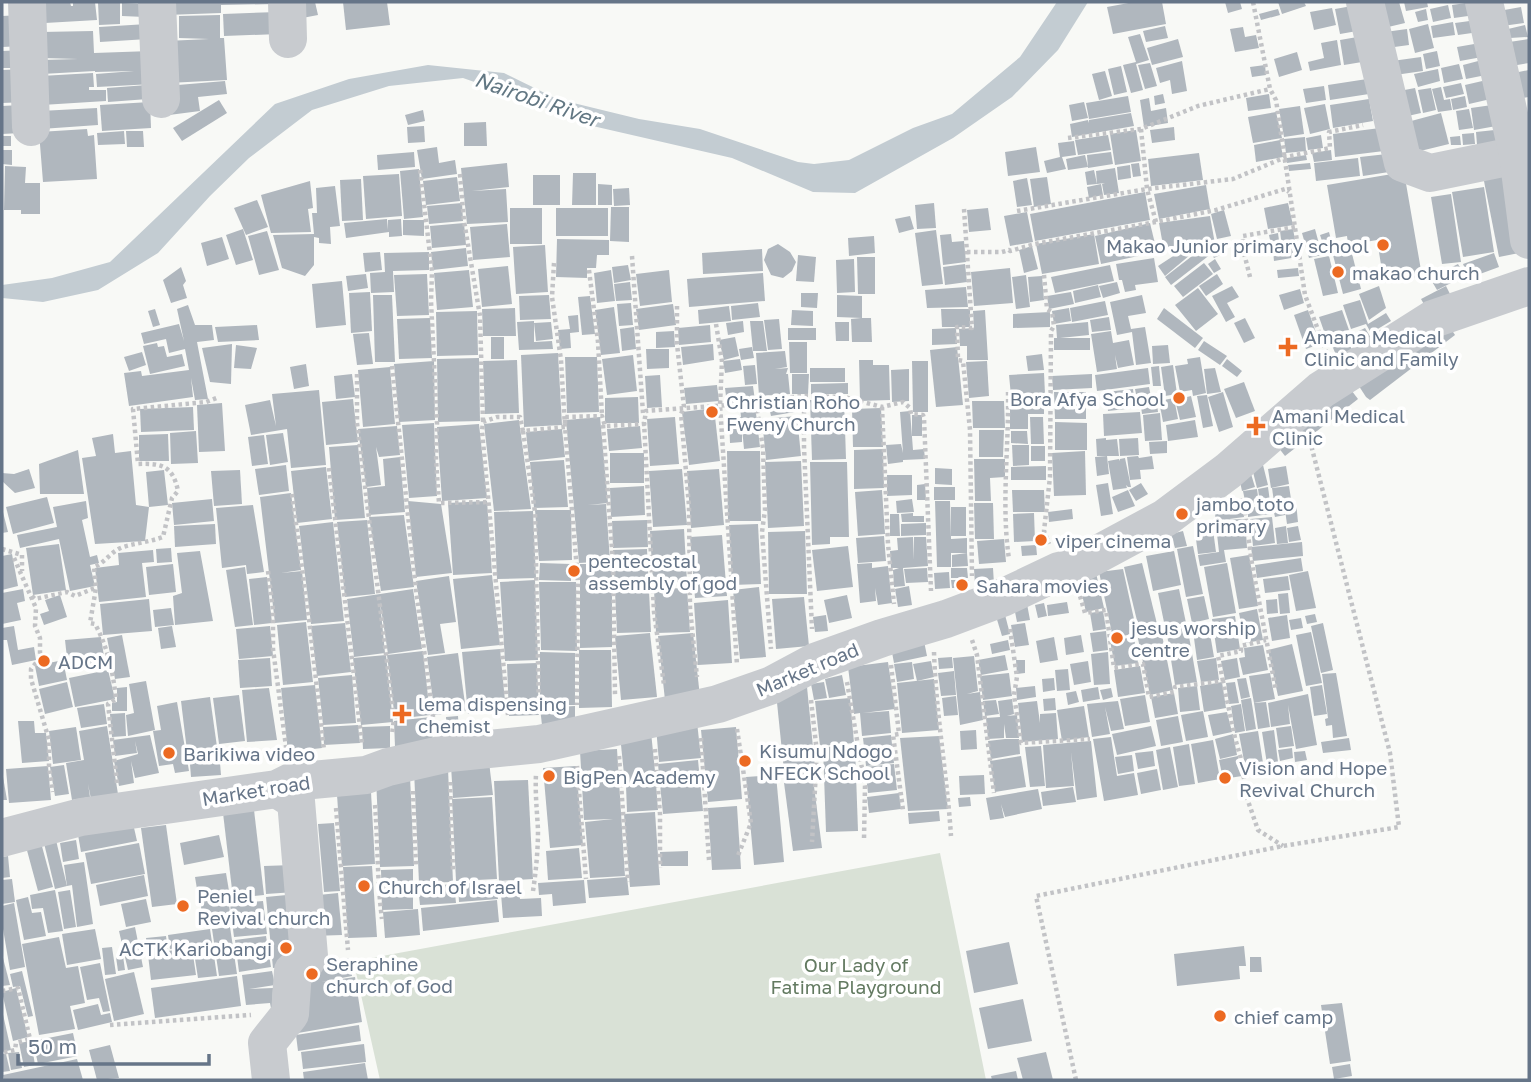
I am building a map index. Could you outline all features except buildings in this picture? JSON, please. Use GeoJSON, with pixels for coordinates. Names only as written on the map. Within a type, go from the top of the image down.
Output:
{"type":"FeatureCollection","features":[{"type":"Feature","properties":{"kind":"street"},"geometry":{"type":"LineString","coordinates":[[27,2],[15,49],[31,127]]}},
{"type":"Feature","properties":{"kind":"street"},"geometry":{"type":"LineString","coordinates":[[157,2],[161,99]]}},
{"type":"Feature","properties":{"kind":"street"},"geometry":{"type":"LineString","coordinates":[[287,2],[288,39]]}},
{"type":"Feature","properties":{"kind":"street"},"geometry":{"type":"LineString","coordinates":[[1365,2],[1404,163],[1430,173],[1518,155]]}},
{"type":"Feature","properties":{"kind":"street"},"geometry":{"type":"LineString","coordinates":[[1484,2],[1518,155],[1529,240]]}},
{"type":"Feature","properties":{"kind":"street","name":"Market road"},"geometry":{"type":"LineString","coordinates":[[2,838],[81,817],[541,742],[698,707],[821,660],[977,607],[1065,570],[1165,518],[1228,471],[1321,390],[1433,319],[1529,286]]}},
{"type":"Feature","properties":{"kind":"street"},"geometry":{"type":"LineString","coordinates":[[271,1080],[267,1043],[290,1014],[293,971],[302,967],[309,956],[296,802],[298,783]]}},
{"type":"Feature","properties":{"kind":"path"},"geometry":{"type":"LineString","coordinates":[[1253,2],[1270,89],[1276,100],[1305,295],[1328,359],[1332,381],[1340,379]]}},
{"type":"Feature","properties":{"kind":"path"},"geometry":{"type":"LineString","coordinates":[[1068,138],[1141,129],[1198,106],[1270,89]]}},
{"type":"Feature","properties":{"kind":"path"},"geometry":{"type":"LineString","coordinates":[[1017,211],[1147,189],[1233,179],[1286,157],[1330,148],[1329,132],[1392,121]]}},
{"type":"Feature","properties":{"kind":"path"},"geometry":{"type":"LineString","coordinates":[[1141,129],[1147,189],[1156,222]]}},
{"type":"Feature","properties":{"kind":"path"},"geometry":{"type":"LineString","coordinates":[[420,170],[432,271],[439,502],[490,502]]}},
{"type":"Feature","properties":{"kind":"path"},"geometry":{"type":"LineString","coordinates":[[460,174],[464,221],[480,316],[482,431],[490,502],[541,742],[586,879]]}},
{"type":"Feature","properties":{"kind":"path"},"geometry":{"type":"LineString","coordinates":[[967,252],[1010,251],[1216,210],[1285,189],[1289,192]]}},
{"type":"Feature","properties":{"kind":"path"},"geometry":{"type":"LineString","coordinates":[[964,209],[972,328],[957,327],[958,360],[964,361],[970,430],[977,655],[994,793]]}},
{"type":"Feature","properties":{"kind":"path"},"geometry":{"type":"LineString","coordinates":[[1250,277],[1243,249],[1243,236],[1295,227]]}},
{"type":"Feature","properties":{"kind":"path"},"geometry":{"type":"LineString","coordinates":[[632,256],[654,612],[751,824],[737,858]]}},
{"type":"Feature","properties":{"kind":"path"},"geometry":{"type":"LineString","coordinates":[[533,891],[538,827],[534,797],[541,742],[578,582],[562,374],[552,296],[554,263]]}},
{"type":"Feature","properties":{"kind":"path"},"geometry":{"type":"LineString","coordinates":[[589,270],[607,458],[613,564],[614,688],[698,707]]}},
{"type":"Feature","properties":{"kind":"path"},"geometry":{"type":"LineString","coordinates":[[1044,275],[1047,309],[1052,312],[1054,326],[1051,331],[1050,477],[1044,531],[1086,612],[1106,610],[1114,668],[1143,664],[1149,697],[1174,692],[1175,687],[1223,681]]}},
{"type":"Feature","properties":{"kind":"path"},"geometry":{"type":"LineString","coordinates":[[677,306],[677,344],[684,407],[681,414],[689,506],[690,608],[709,860]]}},
{"type":"Feature","properties":{"kind":"path"},"geometry":{"type":"LineString","coordinates":[[628,882],[698,707],[731,586],[720,405],[722,361],[716,324]]}},
{"type":"Feature","properties":{"kind":"path"},"geometry":{"type":"LineString","coordinates":[[392,366],[416,866]]}},
{"type":"Feature","properties":{"kind":"path"},"geometry":{"type":"LineString","coordinates":[[357,374],[357,423],[394,718],[453,870]]}},
{"type":"Feature","properties":{"kind":"path"},"geometry":{"type":"LineString","coordinates":[[951,836],[938,715],[1005,534],[1008,392]]}},
{"type":"Feature","properties":{"kind":"path"},"geometry":{"type":"LineString","coordinates":[[644,424],[646,411],[756,403],[762,400],[804,396],[844,397],[882,407],[903,402],[910,408],[911,414],[923,415],[977,607]]}},
{"type":"Feature","properties":{"kind":"path"},"geometry":{"type":"LineString","coordinates":[[804,396],[810,615],[821,660],[849,688],[865,786],[864,839]]}},
{"type":"Feature","properties":{"kind":"path"},"geometry":{"type":"LineString","coordinates":[[123,811],[108,721],[108,704],[116,699],[113,674],[103,639],[95,625],[90,623],[96,588],[94,566],[102,564],[120,547],[163,537],[172,498],[178,491],[175,477],[165,467],[154,463],[138,464],[133,409],[206,402],[219,397]]}},
{"type":"Feature","properties":{"kind":"path"},"geometry":{"type":"LineString","coordinates":[[660,867],[660,814],[762,532],[765,510],[764,448],[756,403]]}},
{"type":"Feature","properties":{"kind":"path"},"geometry":{"type":"LineString","coordinates":[[882,407],[888,544],[895,598],[887,637],[899,734],[893,735],[902,810]]}},
{"type":"Feature","properties":{"kind":"path"},"geometry":{"type":"LineString","coordinates":[[1076,1080],[1036,897],[1283,846],[1399,827],[1390,753],[1301,408]]}},
{"type":"Feature","properties":{"kind":"path"},"geometry":{"type":"LineString","coordinates":[[602,416],[605,426],[644,424]]}},
{"type":"Feature","properties":{"kind":"path"},"geometry":{"type":"LineString","coordinates":[[565,427],[565,417],[602,416]]}},
{"type":"Feature","properties":{"kind":"path"},"geometry":{"type":"LineString","coordinates":[[483,422],[497,417],[520,417],[523,431],[536,526],[541,742]]}},
{"type":"Feature","properties":{"kind":"path"},"geometry":{"type":"LineString","coordinates":[[523,431],[565,427]]}},
{"type":"Feature","properties":{"kind":"path"},"geometry":{"type":"LineString","coordinates":[[329,468],[410,763]]}},
{"type":"Feature","properties":{"kind":"path"},"geometry":{"type":"LineString","coordinates":[[1228,471],[1240,487],[1245,508],[1252,564],[1276,691]]}},
{"type":"Feature","properties":{"kind":"path"},"geometry":{"type":"LineString","coordinates":[[292,494],[309,619],[298,783]]}},
{"type":"Feature","properties":{"kind":"path"},"geometry":{"type":"LineString","coordinates":[[2,549],[22,555],[25,587],[36,608],[40,658],[31,669],[30,679],[49,740],[49,767],[59,824]]}},
{"type":"Feature","properties":{"kind":"path"},"geometry":{"type":"LineString","coordinates":[[14,558],[35,599],[67,592],[75,596],[96,588]]}},
{"type":"Feature","properties":{"kind":"path"},"geometry":{"type":"LineString","coordinates":[[268,572],[274,649],[298,783]]}},
{"type":"Feature","properties":{"kind":"path"},"geometry":{"type":"LineString","coordinates":[[977,607],[1007,609],[1015,654],[1017,677],[1014,695],[1021,743],[1090,739]]}},
{"type":"Feature","properties":{"kind":"path"},"geometry":{"type":"LineString","coordinates":[[1266,640],[1241,646],[1241,651],[1219,656],[1247,798],[1258,830],[1283,846]]}},
{"type":"Feature","properties":{"kind":"path"},"geometry":{"type":"LineString","coordinates":[[813,842],[817,753],[807,675],[821,660]]}},
{"type":"Feature","properties":{"kind":"path"},"geometry":{"type":"LineString","coordinates":[[382,919],[377,885],[379,844],[375,789],[410,763]]}},
{"type":"Feature","properties":{"kind":"path"},"geometry":{"type":"LineString","coordinates":[[298,783],[335,790],[348,950]]}},
{"type":"Feature","properties":{"kind":"path"},"geometry":{"type":"LineString","coordinates":[[2,990],[18,988],[30,1040],[16,1043],[15,1051],[2,1053]]}},
{"type":"Feature","properties":{"kind":"path"},"geometry":{"type":"LineString","coordinates":[[110,1025],[290,1014]]}},
{"type":"Feature","properties":{"kind":"green space","name":"Our Lady of Fatima Playground"},"geometry":{"type":"Polygon","coordinates":[[[940,853],[986,1080],[380,1080],[355,968],[352,965],[355,961],[940,853]]]}},
{"type":"Feature","properties":{"kind":"water","name":"Nairobi River"},"geometry":{"type":"Polygon","coordinates":[[[1057,2],[1088,2],[1058,50],[1012,97],[953,138],[855,193],[813,192],[732,158],[584,124],[463,78],[389,86],[312,110],[249,158],[158,253],[98,290],[43,302],[2,298],[2,285],[52,278],[110,262],[275,104],[349,79],[428,65],[504,73],[557,99],[639,119],[700,129],[798,162],[814,164],[849,160],[913,128],[952,114],[1020,57],[1057,2]]]}},
{"type":"Feature","properties":{"kind":"place","name":"Makao Junior primary school"},"geometry":{"type":"Point","coordinates":[1383,245]}},
{"type":"Feature","properties":{"kind":"place","name":"makao church"},"geometry":{"type":"Point","coordinates":[1338,272]}},
{"type":"Feature","properties":{"kind":"place","name":"Amana Medical Clinic and Family"},"geometry":{"type":"Point","coordinates":[1288,347]}},
{"type":"Feature","properties":{"kind":"place","name":"Bora Afya School"},"geometry":{"type":"Point","coordinates":[1179,398]}},
{"type":"Feature","properties":{"kind":"place","name":"Christian Roho Fweny Church"},"geometry":{"type":"Point","coordinates":[712,412]}},
{"type":"Feature","properties":{"kind":"place","name":"Amani Medical Clinic"},"geometry":{"type":"Point","coordinates":[1256,426]}},
{"type":"Feature","properties":{"kind":"place","name":"jambo toto primary"},"geometry":{"type":"Point","coordinates":[1182,514]}},
{"type":"Feature","properties":{"kind":"place","name":"viper cinema"},"geometry":{"type":"Point","coordinates":[1041,540]}},
{"type":"Feature","properties":{"kind":"place","name":"pentecostal assembly of god"},"geometry":{"type":"Point","coordinates":[574,571]}},
{"type":"Feature","properties":{"kind":"place","name":"Sahara movies"},"geometry":{"type":"Point","coordinates":[962,585]}},
{"type":"Feature","properties":{"kind":"place","name":"jesus worship centre"},"geometry":{"type":"Point","coordinates":[1117,638]}},
{"type":"Feature","properties":{"kind":"place","name":"ADCM"},"geometry":{"type":"Point","coordinates":[44,661]}},
{"type":"Feature","properties":{"kind":"place","name":"lema dispensing chemist"},"geometry":{"type":"Point","coordinates":[402,714]}},
{"type":"Feature","properties":{"kind":"place","name":"Barikiwa video"},"geometry":{"type":"Point","coordinates":[169,753]}},
{"type":"Feature","properties":{"kind":"place","name":"Kisumu Ndogo NFECK School"},"geometry":{"type":"Point","coordinates":[745,761]}},
{"type":"Feature","properties":{"kind":"place","name":"BigPen Academy"},"geometry":{"type":"Point","coordinates":[549,776]}},
{"type":"Feature","properties":{"kind":"place","name":"Vision and Hope Revival Church"},"geometry":{"type":"Point","coordinates":[1225,778]}},
{"type":"Feature","properties":{"kind":"place","name":"Church of Israel"},"geometry":{"type":"Point","coordinates":[364,886]}},
{"type":"Feature","properties":{"kind":"place","name":"Peniel Revival church"},"geometry":{"type":"Point","coordinates":[183,906]}},
{"type":"Feature","properties":{"kind":"place","name":"ACTK Kariobangi"},"geometry":{"type":"Point","coordinates":[286,948]}},
{"type":"Feature","properties":{"kind":"place","name":"Seraphine church of God"},"geometry":{"type":"Point","coordinates":[312,974]}},
{"type":"Feature","properties":{"kind":"place","name":"chief camp"},"geometry":{"type":"Point","coordinates":[1220,1016]}}]}
